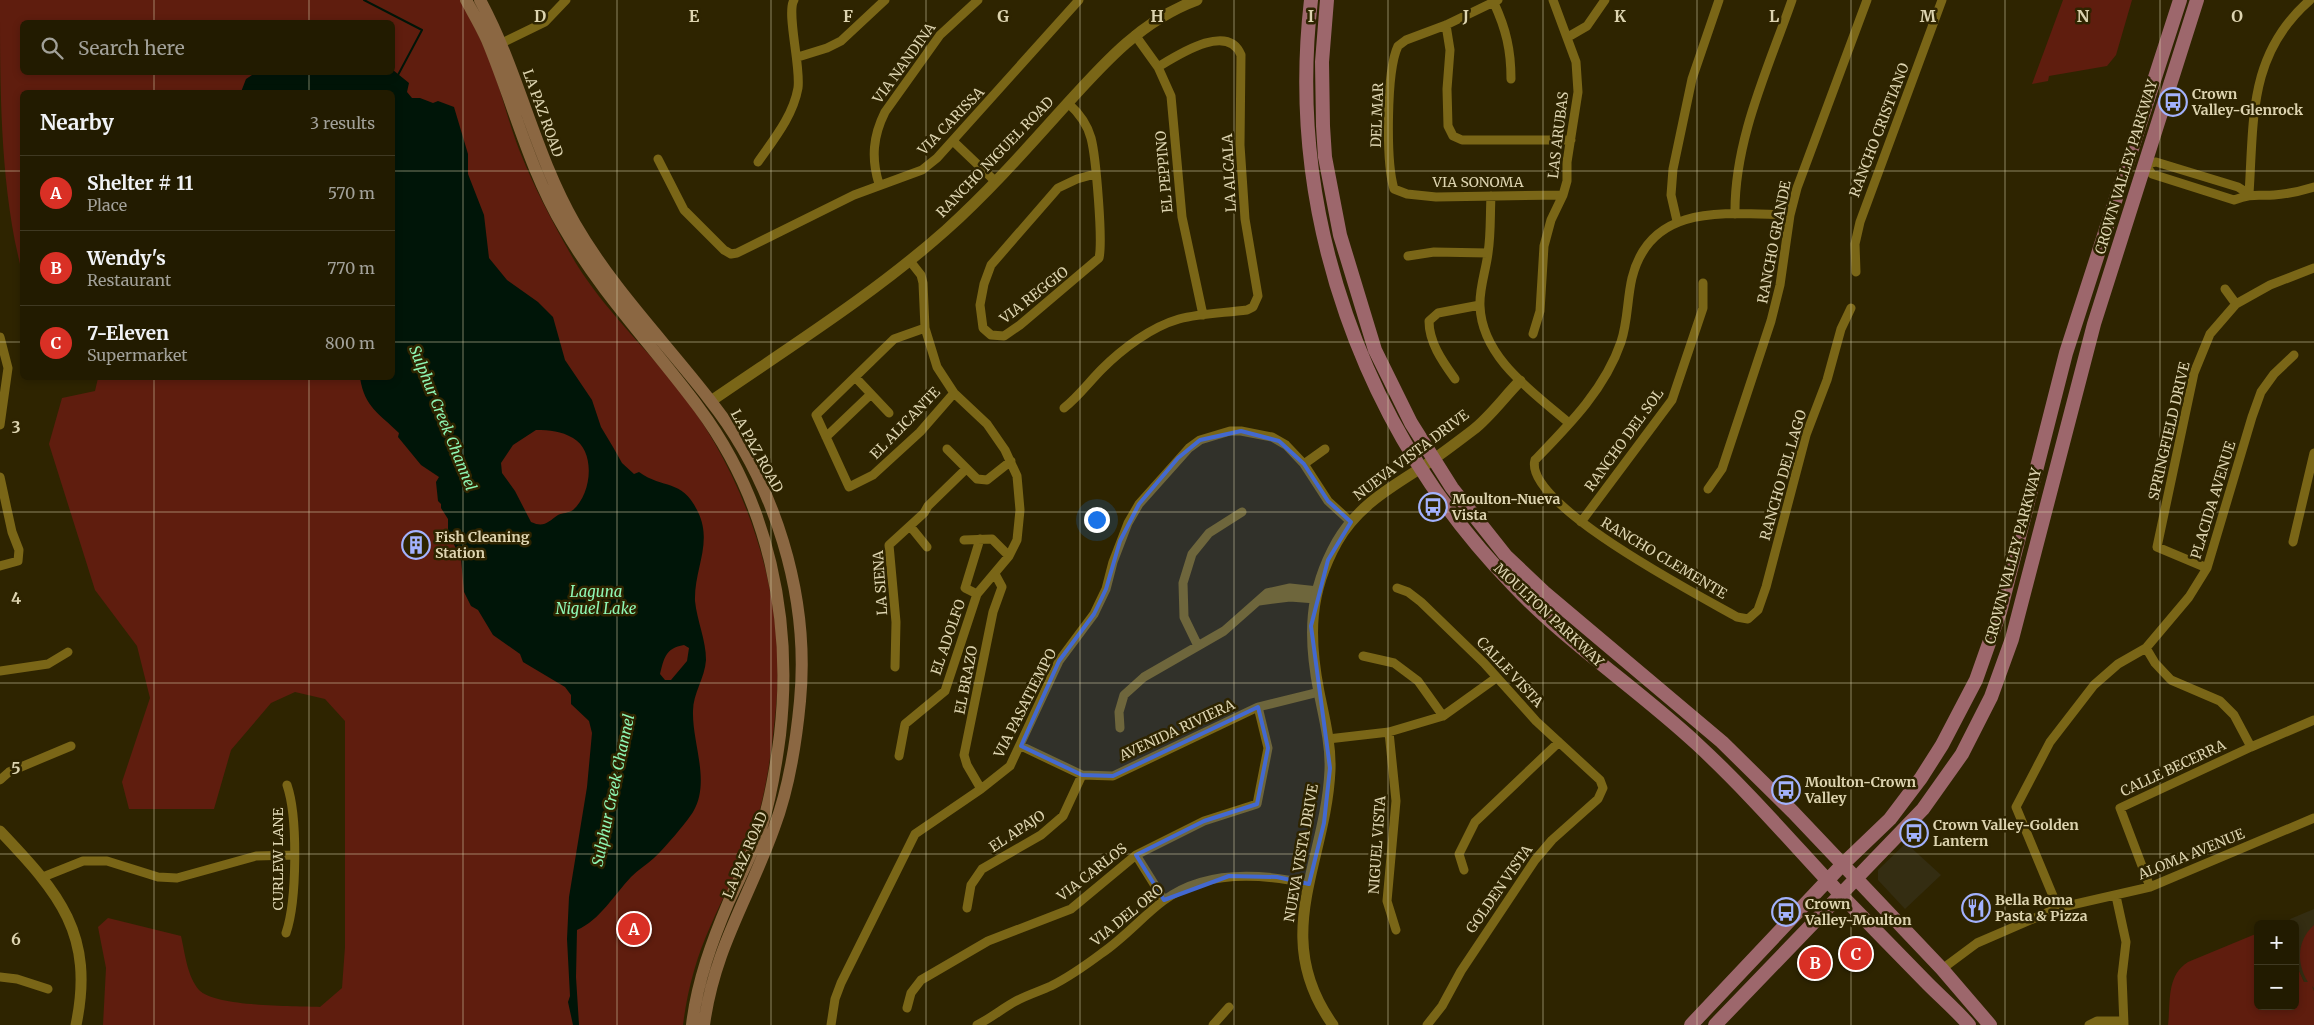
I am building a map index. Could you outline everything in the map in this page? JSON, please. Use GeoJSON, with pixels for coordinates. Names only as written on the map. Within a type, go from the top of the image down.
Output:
{"type":"FeatureCollection","features":[{"type":"Feature","properties":{"kind":"main road","name":"LA PAZ ROAD"},"geometry":{"type":"LineString","coordinates":[[466,0],[486,40],[540,180],[562,225],[602,288],[701,411],[731,459],[764,535],[776,587],[784,660],[782,709],[777,757],[767,806],[757,838],[710,950],[696,997],[692,1025]]}},
{"type":"Feature","properties":{"kind":"main road"},"geometry":{"type":"LineString","coordinates":[[473,0],[494,39],[502,43],[500,53],[515,101],[512,109]]}},
{"type":"Feature","properties":{"kind":"main road","name":"LA PAZ ROAD"},"geometry":{"type":"LineString","coordinates":[[480,0],[502,43],[538,147],[575,223],[619,289],[711,401],[758,480],[780,532],[795,591],[800,636],[801,673],[793,750],[784,796],[766,849],[724,944],[709,994],[704,1025]]}},
{"type":"Feature","properties":{"kind":"main road","name":"MOULTON PARKWAY"},"geometry":{"type":"LineString","coordinates":[[1311,0],[1305,56],[1306,119],[1312,176],[1328,258],[1341,302],[1362,359],[1403,441],[1468,535],[1516,588],[1696,743],[1890,945],[1966,1021]]}},
{"type":"Feature","properties":{"kind":"main road","name":"MOULTON PARKWAY"},"geometry":{"type":"LineString","coordinates":[[1327,0],[1322,62],[1322,111],[1325,157],[1340,235],[1375,350],[1411,423],[1470,511],[1512,562],[1585,629],[1722,742],[1857,878],[1942,969],[1984,1023]]}},
{"type":"Feature","properties":{"kind":"main road","name":"CROWN VALLEY PARKWAY"},"geometry":{"type":"LineString","coordinates":[[1691,1025],[1829,881],[1842,865],[1878,831],[1917,784],[1942,745],[1976,680],[2000,612],[2066,353],[2180,0]]}},
{"type":"Feature","properties":{"kind":"main road","name":"CROWN VALLEY PARKWAY"},"geometry":{"type":"LineString","coordinates":[[1715,1025],[1902,833],[1944,782],[1962,754],[1991,697],[2014,631],[2088,346],[2197,0]]}},
{"type":"Feature","properties":{"kind":"main road"},"geometry":{"type":"LineString","coordinates":[[2118,195],[2126,192],[2136,166],[2144,164],[2139,158],[2139,149],[2161,79],[2156,71]]}},
{"type":"Feature","properties":{"kind":"main road"},"geometry":{"type":"LineString","coordinates":[[644,338],[649,338],[657,345],[696,393],[706,401],[711,401],[714,419],[732,452],[731,459]]}},
{"type":"Feature","properties":{"kind":"main road"},"geometry":{"type":"LineString","coordinates":[[1890,945],[1898,941],[1926,968],[1942,969],[1944,986],[1962,1006],[1966,1021]]}},
{"type":"Feature","properties":{"kind":"street"},"geometry":{"type":"LineString","coordinates":[[502,43],[545,22],[566,0]]}},
{"type":"Feature","properties":{"kind":"street"},"geometry":{"type":"LineString","coordinates":[[758,162],[790,114],[798,87],[798,57],[791,10],[794,0]]}},
{"type":"Feature","properties":{"kind":"street"},"geometry":{"type":"LineString","coordinates":[[798,57],[827,48],[841,41],[885,0]]}},
{"type":"Feature","properties":{"kind":"street","name":"VIA NANDINA"},"geometry":{"type":"LineString","coordinates":[[878,184],[873,154],[878,125],[885,112],[940,35],[978,0]]}},
{"type":"Feature","properties":{"kind":"street","name":"VIA CARISSA"},"geometry":{"type":"LineString","coordinates":[[658,159],[684,210],[724,250],[731,254],[737,254],[878,184],[922,170],[954,142],[1078,0]]}},
{"type":"Feature","properties":{"kind":"street","name":"RANCHO NIGUEL ROAD"},"geometry":{"type":"LineString","coordinates":[[711,401],[910,261],[996,182],[1115,52],[1135,35],[1170,12],[1198,0]]}},
{"type":"Feature","properties":{"kind":"street","name":"LAS ARUBAS"},"geometry":{"type":"LineString","coordinates":[[1533,334],[1540,311],[1547,233],[1563,195],[1579,76],[1568,37],[1553,0]]}},
{"type":"Feature","properties":{"kind":"street"},"geometry":{"type":"LineString","coordinates":[[1568,37],[1586,26],[1605,0]]}},
{"type":"Feature","properties":{"kind":"street"},"geometry":{"type":"LineString","coordinates":[[1677,222],[1671,195],[1673,169],[1690,86],[1720,0]]}},
{"type":"Feature","properties":{"kind":"street"},"geometry":{"type":"LineString","coordinates":[[1735,214],[1737,168],[1743,142],[1792,0]]}},
{"type":"Feature","properties":{"kind":"street","name":"RANCHO GRANDE"},"geometry":{"type":"LineString","coordinates":[[1708,489],[1722,469],[1772,320],[1780,285],[1790,215],[1807,159],[1867,0]]}},
{"type":"Feature","properties":{"kind":"street","name":"RANCHO CRISTIANO"},"geometry":{"type":"LineString","coordinates":[[1856,272],[1855,244],[1860,222],[1942,0]]}},
{"type":"Feature","properties":{"kind":"street"},"geometry":{"type":"LineString","coordinates":[[2249,194],[2256,94],[2268,54],[2295,13],[2310,0]]}},
{"type":"Feature","properties":{"kind":"street"},"geometry":{"type":"LineString","coordinates":[[1511,79],[1508,38],[1496,1],[1446,25],[1450,50],[1447,89],[1448,126],[1453,136],[1462,140],[1571,140]]}},
{"type":"Feature","properties":{"kind":"street","name":"DEL MAR"},"geometry":{"type":"LineString","coordinates":[[1394,189],[1390,161],[1390,92],[1396,51],[1400,43],[1446,25]]}},
{"type":"Feature","properties":{"kind":"street","name":"EL PEPPINO"},"geometry":{"type":"LineString","coordinates":[[1135,35],[1158,67],[1171,96],[1183,224],[1203,314]]}},
{"type":"Feature","properties":{"kind":"street","name":"LA ALCALA"},"geometry":{"type":"LineString","coordinates":[[1158,67],[1189,49],[1222,40],[1234,43],[1241,55],[1240,145],[1245,219],[1257,289],[1256,302],[1248,310],[1203,314]]}},
{"type":"Feature","properties":{"kind":"street","name":"VIA REGGIO"},"geometry":{"type":"LineString","coordinates":[[1068,103],[1081,116],[1091,138],[1095,174],[1101,239],[1099,258],[1020,325],[1004,336],[991,335],[983,328],[980,305],[984,284],[991,265],[1058,188],[1077,179],[1095,174]]}},
{"type":"Feature","properties":{"kind":"street"},"geometry":{"type":"LineString","coordinates":[[954,142],[996,182]]}},
{"type":"Feature","properties":{"kind":"street"},"geometry":{"type":"LineString","coordinates":[[2249,194],[2238,187],[2156,162],[2144,164],[2152,174],[2234,200],[2249,194],[2273,195],[2300,192],[2314,187]]}},
{"type":"Feature","properties":{"kind":"street"},"geometry":{"type":"LineString","coordinates":[[2210,193],[2214,179]]}},
{"type":"Feature","properties":{"kind":"street","name":"VIA SONOMA"},"geometry":{"type":"LineString","coordinates":[[1394,189],[1408,194],[1436,197],[1563,195]]}},
{"type":"Feature","properties":{"kind":"street"},"geometry":{"type":"LineString","coordinates":[[1491,196],[1488,253],[1480,305],[1486,335],[1494,351],[1520,380],[1569,423],[1585,406],[1612,363],[1627,318],[1636,264],[1654,238],[1677,222],[1692,216],[1714,213],[1790,215]]}},
{"type":"Feature","properties":{"kind":"street"},"geometry":{"type":"LineString","coordinates":[[1408,256],[1434,252],[1488,253]]}},
{"type":"Feature","properties":{"kind":"street","name":"EL ADOLFO"},"geometry":{"type":"LineString","coordinates":[[899,756],[905,724],[944,691],[977,594],[996,574],[1009,556],[1016,540],[1020,510],[1018,483],[1011,460],[987,424],[954,393],[938,367],[925,328],[921,274],[910,261]]}},
{"type":"Feature","properties":{"kind":"street","name":"SPRINGFIELD DRIVE"},"geometry":{"type":"LineString","coordinates":[[2207,568],[2157,546],[2194,373],[2210,334],[2236,304],[2270,285],[2314,268]]}},
{"type":"Feature","properties":{"kind":"street","name":"RANCHO DEL SOL"},"geometry":{"type":"LineString","coordinates":[[1581,522],[1672,400],[1703,308],[1703,283]]}},
{"type":"Feature","properties":{"kind":"street"},"geometry":{"type":"LineString","coordinates":[[2225,289],[2236,304]]}},
{"type":"Feature","properties":{"kind":"street"},"geometry":{"type":"LineString","coordinates":[[1455,379],[1440,357],[1429,331],[1429,321],[1438,313],[1480,305]]}},
{"type":"Feature","properties":{"kind":"street","name":"RANCHO DEL LAGO"},"geometry":{"type":"LineString","coordinates":[[1748,619],[1758,610],[1766,587],[1806,435],[1827,380],[1841,329],[1851,308]]}},
{"type":"Feature","properties":{"kind":"street"},"geometry":{"type":"LineString","coordinates":[[1064,408],[1120,353],[1161,326],[1178,319],[1203,314]]}},
{"type":"Feature","properties":{"kind":"street"},"geometry":{"type":"LineString","coordinates":[[871,394],[826,437],[816,415],[894,339],[925,328]]}},
{"type":"Feature","properties":{"kind":"street"},"geometry":{"type":"LineString","coordinates":[[0,337],[4,368],[0,425]]}},
{"type":"Feature","properties":{"kind":"street","name":"PLACIDA AVENUE"},"geometry":{"type":"LineString","coordinates":[[2058,908],[2016,807],[2050,742],[2094,685],[2118,664],[2146,648],[2189,597],[2207,568],[2261,392],[2274,374],[2294,355]]}},
{"type":"Feature","properties":{"kind":"street"},"geometry":{"type":"LineString","coordinates":[[855,377],[890,413]]}},
{"type":"Feature","properties":{"kind":"street","name":"NUEVA VISTA DRIVE"},"geometry":{"type":"LineString","coordinates":[[1333,1025],[1318,1000],[1305,961],[1302,918],[1328,797],[1330,768],[1328,740],[1319,692],[1311,626],[1317,595],[1328,560],[1351,522],[1380,494],[1476,429],[1520,380]]}},
{"type":"Feature","properties":{"kind":"street","name":"EL ALICANTE"},"geometry":{"type":"LineString","coordinates":[[826,437],[849,487],[873,475],[920,432],[954,393]]}},
{"type":"Feature","properties":{"kind":"street","name":"RANCHO CLEMENTE"},"geometry":{"type":"LineString","coordinates":[[1569,423],[1535,460],[1534,465],[1537,475],[1553,496],[1581,522],[1605,540],[1737,617],[1748,619]]}},
{"type":"Feature","properties":{"kind":"street","name":"VIA PASATIEMPO"},"geometry":{"type":"LineString","coordinates":[[831,1025],[833,1008],[841,983],[915,834],[982,789],[1010,766],[1021,746],[1059,661],[1094,614],[1106,589],[1113,562],[1128,523],[1139,504],[1178,458],[1200,440],[1230,431],[1241,431],[1279,441],[1286,445],[1304,464],[1328,500],[1351,522]]}},
{"type":"Feature","properties":{"kind":"street"},"geometry":{"type":"LineString","coordinates":[[947,449],[977,479],[986,480],[1011,460]]}},
{"type":"Feature","properties":{"kind":"street"},"geometry":{"type":"LineString","coordinates":[[1304,464],[1325,449]]}},
{"type":"Feature","properties":{"kind":"street"},"geometry":{"type":"LineString","coordinates":[[2293,542],[2314,452]]}},
{"type":"Feature","properties":{"kind":"street","name":"LA SIENA"},"geometry":{"type":"LineString","coordinates":[[895,667],[896,622],[889,545],[966,469]]}},
{"type":"Feature","properties":{"kind":"street"},"geometry":{"type":"LineString","coordinates":[[0,477],[12,532],[18,550],[18,561],[0,566]]}},
{"type":"Feature","properties":{"kind":"street"},"geometry":{"type":"LineString","coordinates":[[1198,646],[1184,618],[1183,584],[1192,554],[1208,533],[1242,512]]}},
{"type":"Feature","properties":{"kind":"street"},"geometry":{"type":"LineString","coordinates":[[910,526],[927,547]]}},
{"type":"Feature","properties":{"kind":"street"},"geometry":{"type":"LineString","coordinates":[[977,594],[964,588],[980,539]]}},
{"type":"Feature","properties":{"kind":"street"},"geometry":{"type":"LineString","coordinates":[[964,540],[992,539],[1009,556]]}},
{"type":"Feature","properties":{"kind":"street","name":"EL BRAZO"},"geometry":{"type":"LineString","coordinates":[[982,789],[967,765],[964,755],[993,612],[1002,587],[1001,581],[996,574]]}},
{"type":"Feature","properties":{"kind":"street","name":"CALLE VISTA"},"geometry":{"type":"LineString","coordinates":[[1397,588],[1408,592],[1421,602],[1525,710],[1600,780]]}},
{"type":"Feature","properties":{"kind":"street"},"geometry":{"type":"LineString","coordinates":[[1120,728],[1119,712],[1124,695],[1144,677],[1224,631],[1259,600],[1281,594],[1317,595]]}},
{"type":"Feature","properties":{"kind":"street"},"geometry":{"type":"LineString","coordinates":[[2146,648],[2155,662],[2171,680],[2220,701],[2230,710],[2251,747]]}},
{"type":"Feature","properties":{"kind":"street"},"geometry":{"type":"LineString","coordinates":[[0,671],[48,664],[68,652]]}},
{"type":"Feature","properties":{"kind":"street"},"geometry":{"type":"LineString","coordinates":[[1362,656],[1394,663],[1418,681],[1444,716]]}},
{"type":"Feature","properties":{"kind":"street"},"geometry":{"type":"LineString","coordinates":[[1328,740],[1389,732],[1444,716],[1496,678]]}},
{"type":"Feature","properties":{"kind":"street","name":"AVENIDA RIVIERA"},"geometry":{"type":"LineString","coordinates":[[1021,746],[1082,775],[1113,776],[1258,707],[1319,692]]}},
{"type":"Feature","properties":{"kind":"street","name":"VIA CARLOS"},"geometry":{"type":"LineString","coordinates":[[907,1008],[911,993],[921,980],[988,941],[1071,909],[1136,855],[1204,821],[1257,804],[1268,748],[1258,707]]}},
{"type":"Feature","properties":{"kind":"street","name":"CALLE BECERRA"},"geometry":{"type":"LineString","coordinates":[[2150,887],[2120,808],[2314,720]]}},
{"type":"Feature","properties":{"kind":"street","name":"NIGUEL VISTA"},"geometry":{"type":"LineString","coordinates":[[1389,732],[1396,801],[1387,902],[1396,930]]}},
{"type":"Feature","properties":{"kind":"street"},"geometry":{"type":"LineString","coordinates":[[1464,870],[1459,854],[1475,822],[1559,742]]}},
{"type":"Feature","properties":{"kind":"street"},"geometry":{"type":"LineString","coordinates":[[0,780],[9,772],[71,746]]}},
{"type":"Feature","properties":{"kind":"street","name":"EL APAJO"},"geometry":{"type":"LineString","coordinates":[[967,908],[971,885],[982,868],[1041,835],[1063,816],[1082,775]]}},
{"type":"Feature","properties":{"kind":"street","name":"GOLDEN VISTA"},"geometry":{"type":"LineString","coordinates":[[1427,1025],[1439,1012],[1466,963],[1535,860],[1552,840],[1601,795],[1603,788],[1600,780]]}},
{"type":"Feature","properties":{"kind":"street","name":"CURLEW LANE"},"geometry":{"type":"LineString","coordinates":[[286,933],[292,916],[294,855],[291,798],[287,785]]}},
{"type":"Feature","properties":{"kind":"street","name":"ALOMA AVENUE"},"geometry":{"type":"LineString","coordinates":[[1942,969],[1977,943],[2058,908],[2150,887],[2314,818]]}},
{"type":"Feature","properties":{"kind":"street"},"geometry":{"type":"LineString","coordinates":[[0,831],[43,877],[59,899],[69,920],[79,955],[81,979],[76,1025]]}},
{"type":"Feature","properties":{"kind":"street"},"geometry":{"type":"LineString","coordinates":[[43,877],[83,861],[108,861],[158,877],[177,878],[256,856],[294,855]]}},
{"type":"Feature","properties":{"kind":"street"},"geometry":{"type":"LineString","coordinates":[[1136,855],[1164,900]]}},
{"type":"Feature","properties":{"kind":"street","name":"VIA DEL ORO"},"geometry":{"type":"LineString","coordinates":[[978,1025],[1016,1000],[1052,986],[1085,966],[1113,945],[1164,900],[1191,887],[1229,876],[1251,874],[1309,884]]}},
{"type":"Feature","properties":{"kind":"street"},"geometry":{"type":"LineString","coordinates":[[2089,1025],[2097,1021],[2124,1023],[2122,976],[2126,942],[2116,896]]}},
{"type":"Feature","properties":{"kind":"street"},"geometry":{"type":"LineString","coordinates":[[0,977],[24,980],[48,989]]}},
{"type":"Feature","properties":{"kind":"street"},"geometry":{"type":"LineString","coordinates":[[1213,1025],[1230,1007]]}},
{"type":"Feature","properties":{"kind":"highlighted area"},"geometry":{"type":"Polygon","coordinates":[[[1241,431],[1279,441],[1304,464],[1328,501],[1351,522],[1328,560],[1311,626],[1330,768],[1324,823],[1309,884],[1277,877],[1229,876],[1164,900],[1136,855],[1204,821],[1257,804],[1268,748],[1258,707],[1113,776],[1082,775],[1021,746],[1059,661],[1094,614],[1106,589],[1120,541],[1139,504],[1178,458],[1200,440],[1241,431]]]}},
{"type":"Feature","properties":{"kind":"shaded area"},"geometry":{"type":"Polygon","coordinates":[[[0,0],[460,0],[489,58],[525,165],[557,229],[592,287],[672,381],[698,416],[721,454],[740,493],[756,535],[767,577],[775,620],[778,664],[776,707],[766,784],[759,814],[749,842],[700,951],[687,1000],[683,1025],[103,1025],[106,968],[98,927],[108,918],[181,936],[187,964],[195,984],[199,990],[208,996],[221,1000],[275,1006],[320,1007],[342,988],[345,947],[345,721],[325,699],[295,692],[271,703],[231,750],[214,809],[129,809],[122,782],[150,698],[137,646],[95,590],[49,444],[62,398],[95,391],[98,380],[395,380],[395,90],[20,90],[20,263],[9,206],[1,103],[0,0]]]}},
{"type":"Feature","properties":{"kind":"shaded area"},"geometry":{"type":"Polygon","coordinates":[[[2063,0],[2132,0],[2116,55],[2107,66],[2049,76],[2048,81],[2032,84],[2063,0]]]}},
{"type":"Feature","properties":{"kind":"shaded area"},"geometry":{"type":"Polygon","coordinates":[[[1906,843],[1941,875],[1905,909],[1878,880],[1878,870],[1906,843]]]}},
{"type":"Feature","properties":{"kind":"shaded area"},"geometry":{"type":"Polygon","coordinates":[[[2314,909],[2314,991],[2311,986],[2304,982],[2299,971],[2299,920],[2290,919],[2314,909]]]}},
{"type":"Feature","properties":{"kind":"shaded area"},"geometry":{"type":"Polygon","coordinates":[[[2314,925],[2314,988],[2312,986],[2314,991],[2314,1025],[2168,1025],[2171,990],[2176,975],[2181,968],[2188,962],[2254,935],[2254,1010],[2299,1010],[2299,971],[2304,982],[2308,982],[2301,967],[2300,952],[2301,945],[2308,931],[2314,925]]]}},
{"type":"Feature","properties":{"kind":"water","name":"Laguna Niguel Lake"},"geometry":{"type":"Polygon","coordinates":[[[395,72],[409,83],[407,92],[412,98],[420,98],[433,103],[438,101],[454,107],[468,154],[468,174],[484,215],[489,258],[507,280],[538,302],[553,317],[565,360],[592,400],[601,427],[622,463],[634,474],[639,472],[679,489],[686,494],[692,501],[702,523],[704,534],[702,556],[695,589],[695,601],[705,645],[706,660],[693,711],[701,775],[698,800],[690,817],[663,849],[631,877],[600,914],[577,930],[576,977],[579,1025],[573,1025],[568,1002],[570,996],[567,939],[569,897],[587,787],[592,733],[589,721],[571,704],[571,695],[565,687],[523,662],[520,654],[493,635],[478,610],[471,606],[464,592],[461,558],[448,533],[448,519],[438,501],[436,482],[439,477],[421,465],[398,437],[399,433],[369,403],[360,380],[395,380],[395,90],[242,90],[246,79],[252,75],[395,75],[395,72]],[[536,430],[513,445],[501,463],[502,473],[515,491],[531,522],[535,524],[543,524],[558,515],[573,510],[584,494],[589,473],[585,452],[580,444],[564,434],[536,430]],[[684,645],[678,646],[666,655],[660,674],[665,680],[671,680],[687,661],[689,648],[684,645]]]}},
{"type":"Feature","properties":{"kind":"waterway"},"geometry":{"type":"LineString","coordinates":[[364,0],[422,30],[398,75]]}},
{"type":"Feature","properties":{"kind":"place","name":"Crown Valley-Glenrock"},"geometry":{"type":"Point","coordinates":[2173,102]}},
{"type":"Feature","properties":{"kind":"place","name":"Moulton-Nueva Vista"},"geometry":{"type":"Point","coordinates":[1433,507]}},
{"type":"Feature","properties":{"kind":"place","name":"Fish Cleaning Station"},"geometry":{"type":"Point","coordinates":[416,545]}},
{"type":"Feature","properties":{"kind":"place","name":"Moulton-Crown Valley"},"geometry":{"type":"Point","coordinates":[1786,790]}},
{"type":"Feature","properties":{"kind":"place","name":"Crown Valley-Golden Lantern"},"geometry":{"type":"Point","coordinates":[1914,833]}},
{"type":"Feature","properties":{"kind":"place","name":"Bella Roma Pasta & Pizza"},"geometry":{"type":"Point","coordinates":[1976,908]}},
{"type":"Feature","properties":{"kind":"place","name":"Crown Valley-Moulton"},"geometry":{"type":"Point","coordinates":[1786,912]}},
{"type":"Feature","properties":{"kind":"place","name":"Shelter # 11"},"geometry":{"type":"Point","coordinates":[634,929]}},
{"type":"Feature","properties":{"kind":"place","name":"7-Eleven"},"geometry":{"type":"Point","coordinates":[1856,954]}},
{"type":"Feature","properties":{"kind":"place","name":"Wendy's"},"geometry":{"type":"Point","coordinates":[1815,963]}},
{"type":"Feature","properties":{"kind":"water label","name":"Sulphur Creek Channel"},"geometry":{"type":"Point","coordinates":[443,418]}},
{"type":"Feature","properties":{"kind":"water label","name":"Sulphur Creek Channel"},"geometry":{"type":"Point","coordinates":[613,790]}}]}
